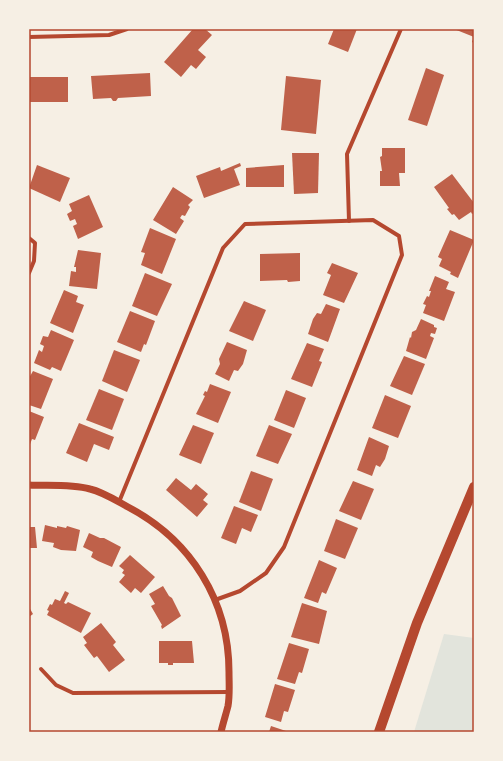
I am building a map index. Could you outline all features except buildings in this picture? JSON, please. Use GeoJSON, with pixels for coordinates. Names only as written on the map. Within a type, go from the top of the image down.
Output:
{"type":"FeatureCollection","features":[{"type":"Feature","properties":{"kind":"main road"},"geometry":{"type":"LineString","coordinates":[[379,732],[417,624],[474,487]]}},
{"type":"Feature","properties":{"kind":"street"},"geometry":{"type":"LineString","coordinates":[[29,37],[109,35],[127,29]]}},
{"type":"Feature","properties":{"kind":"street"},"geometry":{"type":"LineString","coordinates":[[348,221],[347,154],[401,29]]}},
{"type":"Feature","properties":{"kind":"street"},"geometry":{"type":"LineString","coordinates":[[119,502],[223,248],[245,224],[373,220],[400,236],[402,255],[284,547],[266,573],[240,591],[215,600]]}},
{"type":"Feature","properties":{"kind":"street"},"geometry":{"type":"LineString","coordinates":[[29,238],[35,243],[34,261],[29,273]]}},
{"type":"Feature","properties":{"kind":"street"},"geometry":{"type":"LineString","coordinates":[[29,484],[90,489],[119,502],[148,518],[173,537],[196,564],[215,600],[223,622],[229,656],[228,705],[221,732]]}},
{"type":"Feature","properties":{"kind":"street"},"geometry":{"type":"LineString","coordinates":[[41,669],[56,685],[72,692],[229,692]]}},
{"type":"Feature","properties":{"kind":"shaded area"},"geometry":{"type":"Polygon","coordinates":[[[444,634],[474,638],[474,732],[414,732],[444,634]]]}}]}
